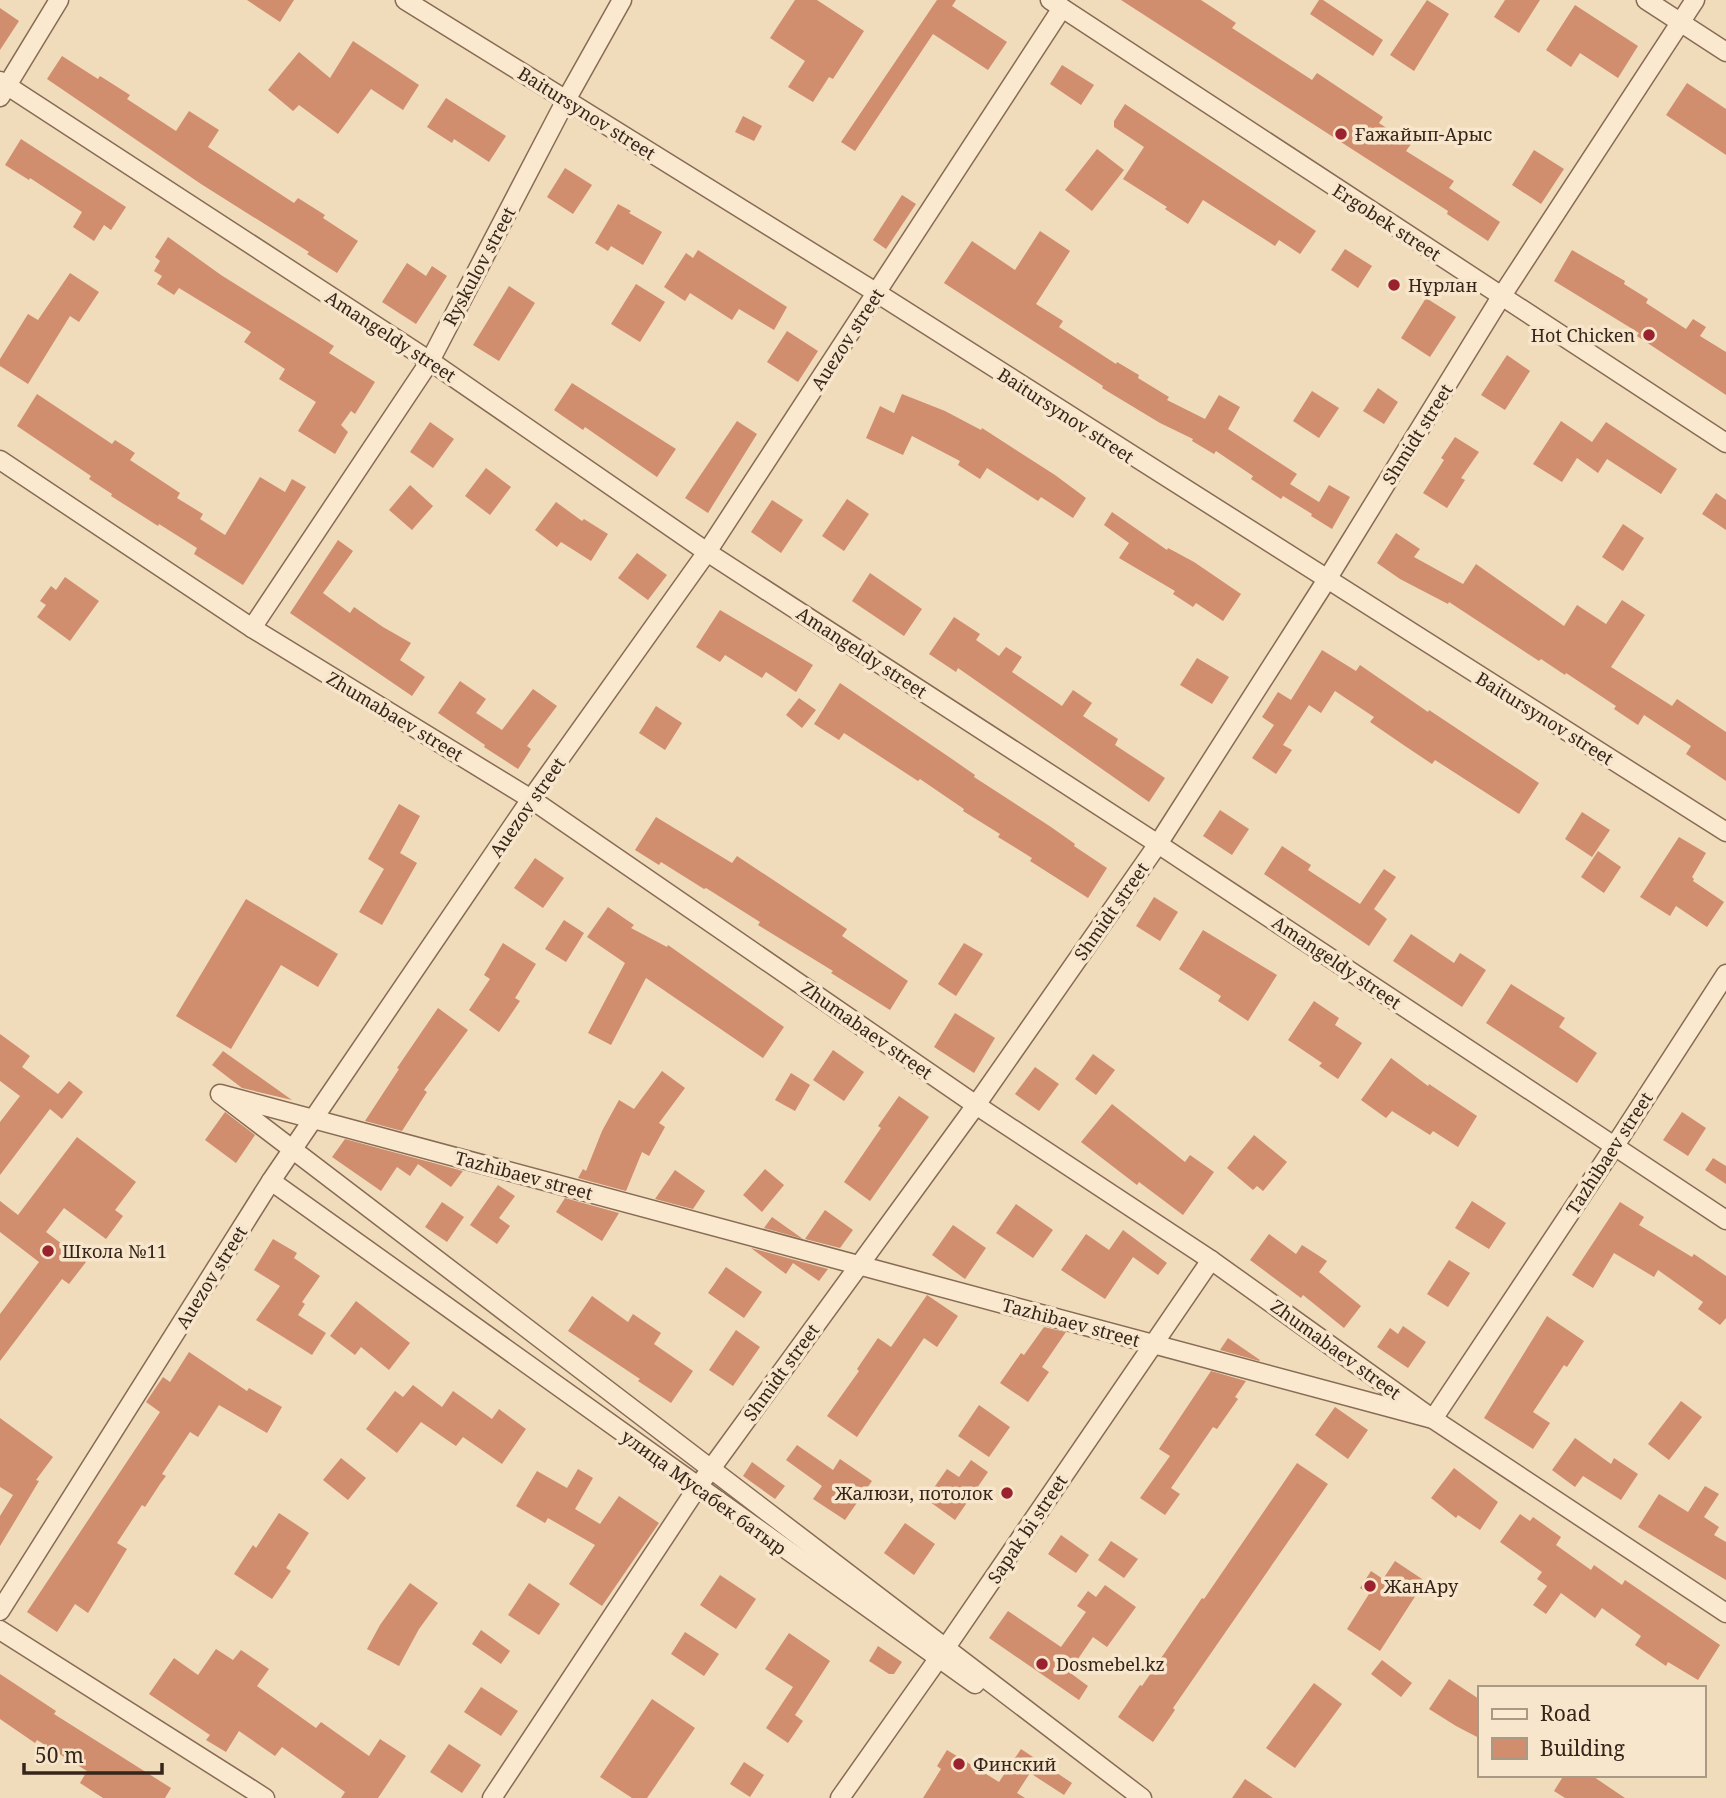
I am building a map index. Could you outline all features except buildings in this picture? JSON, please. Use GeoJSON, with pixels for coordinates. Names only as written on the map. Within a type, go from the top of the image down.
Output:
{"type":"FeatureCollection","features":[{"type":"Feature","properties":{"kind":"street"},"geometry":{"type":"LineString","coordinates":[[2,88],[59,0]]}},
{"type":"Feature","properties":{"kind":"street","name":"Baitursynov street"},"geometry":{"type":"LineString","coordinates":[[405,0],[877,293],[1326,581],[1726,832]]}},
{"type":"Feature","properties":{"kind":"street","name":"Ryskulov street"},"geometry":{"type":"LineString","coordinates":[[252,628],[430,361],[566,100],[622,0]]}},
{"type":"Feature","properties":{"kind":"street"},"geometry":{"type":"LineString","coordinates":[[1646,0],[1726,52]]}},
{"type":"Feature","properties":{"kind":"street","name":"Shmidt street"},"geometry":{"type":"LineString","coordinates":[[492,1798],[697,1488],[976,1105],[1158,844],[1326,581],[1501,297],[1695,0]]}},
{"type":"Feature","properties":{"kind":"street","name":"Auezov street"},"geometry":{"type":"LineString","coordinates":[[0,1611],[271,1181],[531,799],[706,552],[877,293],[1056,4]]}},
{"type":"Feature","properties":{"kind":"street","name":"Ergobek street"},"geometry":{"type":"LineString","coordinates":[[1056,4],[1726,443]]}},
{"type":"Feature","properties":{"kind":"street","name":"Amangeldy street"},"geometry":{"type":"LineString","coordinates":[[2,88],[430,361],[706,552],[1158,844],[1726,1220]]}},
{"type":"Feature","properties":{"kind":"street","name":"Zhumabaev street"},"geometry":{"type":"LineString","coordinates":[[0,460],[252,628],[531,799],[976,1105],[1212,1260],[1433,1419],[1726,1613]]}},
{"type":"Feature","properties":{"kind":"street","name":"Tazhibaev street"},"geometry":{"type":"LineString","coordinates":[[1141,1798],[220,1094],[1433,1419],[1726,974]]}},
{"type":"Feature","properties":{"kind":"street","name":"улица Мусабек батыр"},"geometry":{"type":"LineString","coordinates":[[271,1181],[938,1659],[1141,1798]]}},
{"type":"Feature","properties":{"kind":"street","name":"Sapak bi street"},"geometry":{"type":"LineString","coordinates":[[840,1798],[1212,1260]]}},
{"type":"Feature","properties":{"kind":"street"},"geometry":{"type":"LineString","coordinates":[[0,1630],[265,1798]]}},
{"type":"Feature","properties":{"kind":"place","name":"Ғажайып-Арыс"},"geometry":{"type":"Point","coordinates":[1341,134]}},
{"type":"Feature","properties":{"kind":"place","name":"Нұрлан"},"geometry":{"type":"Point","coordinates":[1394,285]}},
{"type":"Feature","properties":{"kind":"place","name":"Hot Chicken"},"geometry":{"type":"Point","coordinates":[1649,335]}},
{"type":"Feature","properties":{"kind":"place","name":"Школа №11"},"geometry":{"type":"Point","coordinates":[48,1251]}},
{"type":"Feature","properties":{"kind":"place","name":"Жалюзи, потолок"},"geometry":{"type":"Point","coordinates":[1007,1493]}},
{"type":"Feature","properties":{"kind":"place","name":"ЖанАру"},"geometry":{"type":"Point","coordinates":[1370,1586]}},
{"type":"Feature","properties":{"kind":"place","name":"Dosmebel.kz"},"geometry":{"type":"Point","coordinates":[1042,1664]}},
{"type":"Feature","properties":{"kind":"place","name":"Финский"},"geometry":{"type":"Point","coordinates":[959,1764]}}]}
